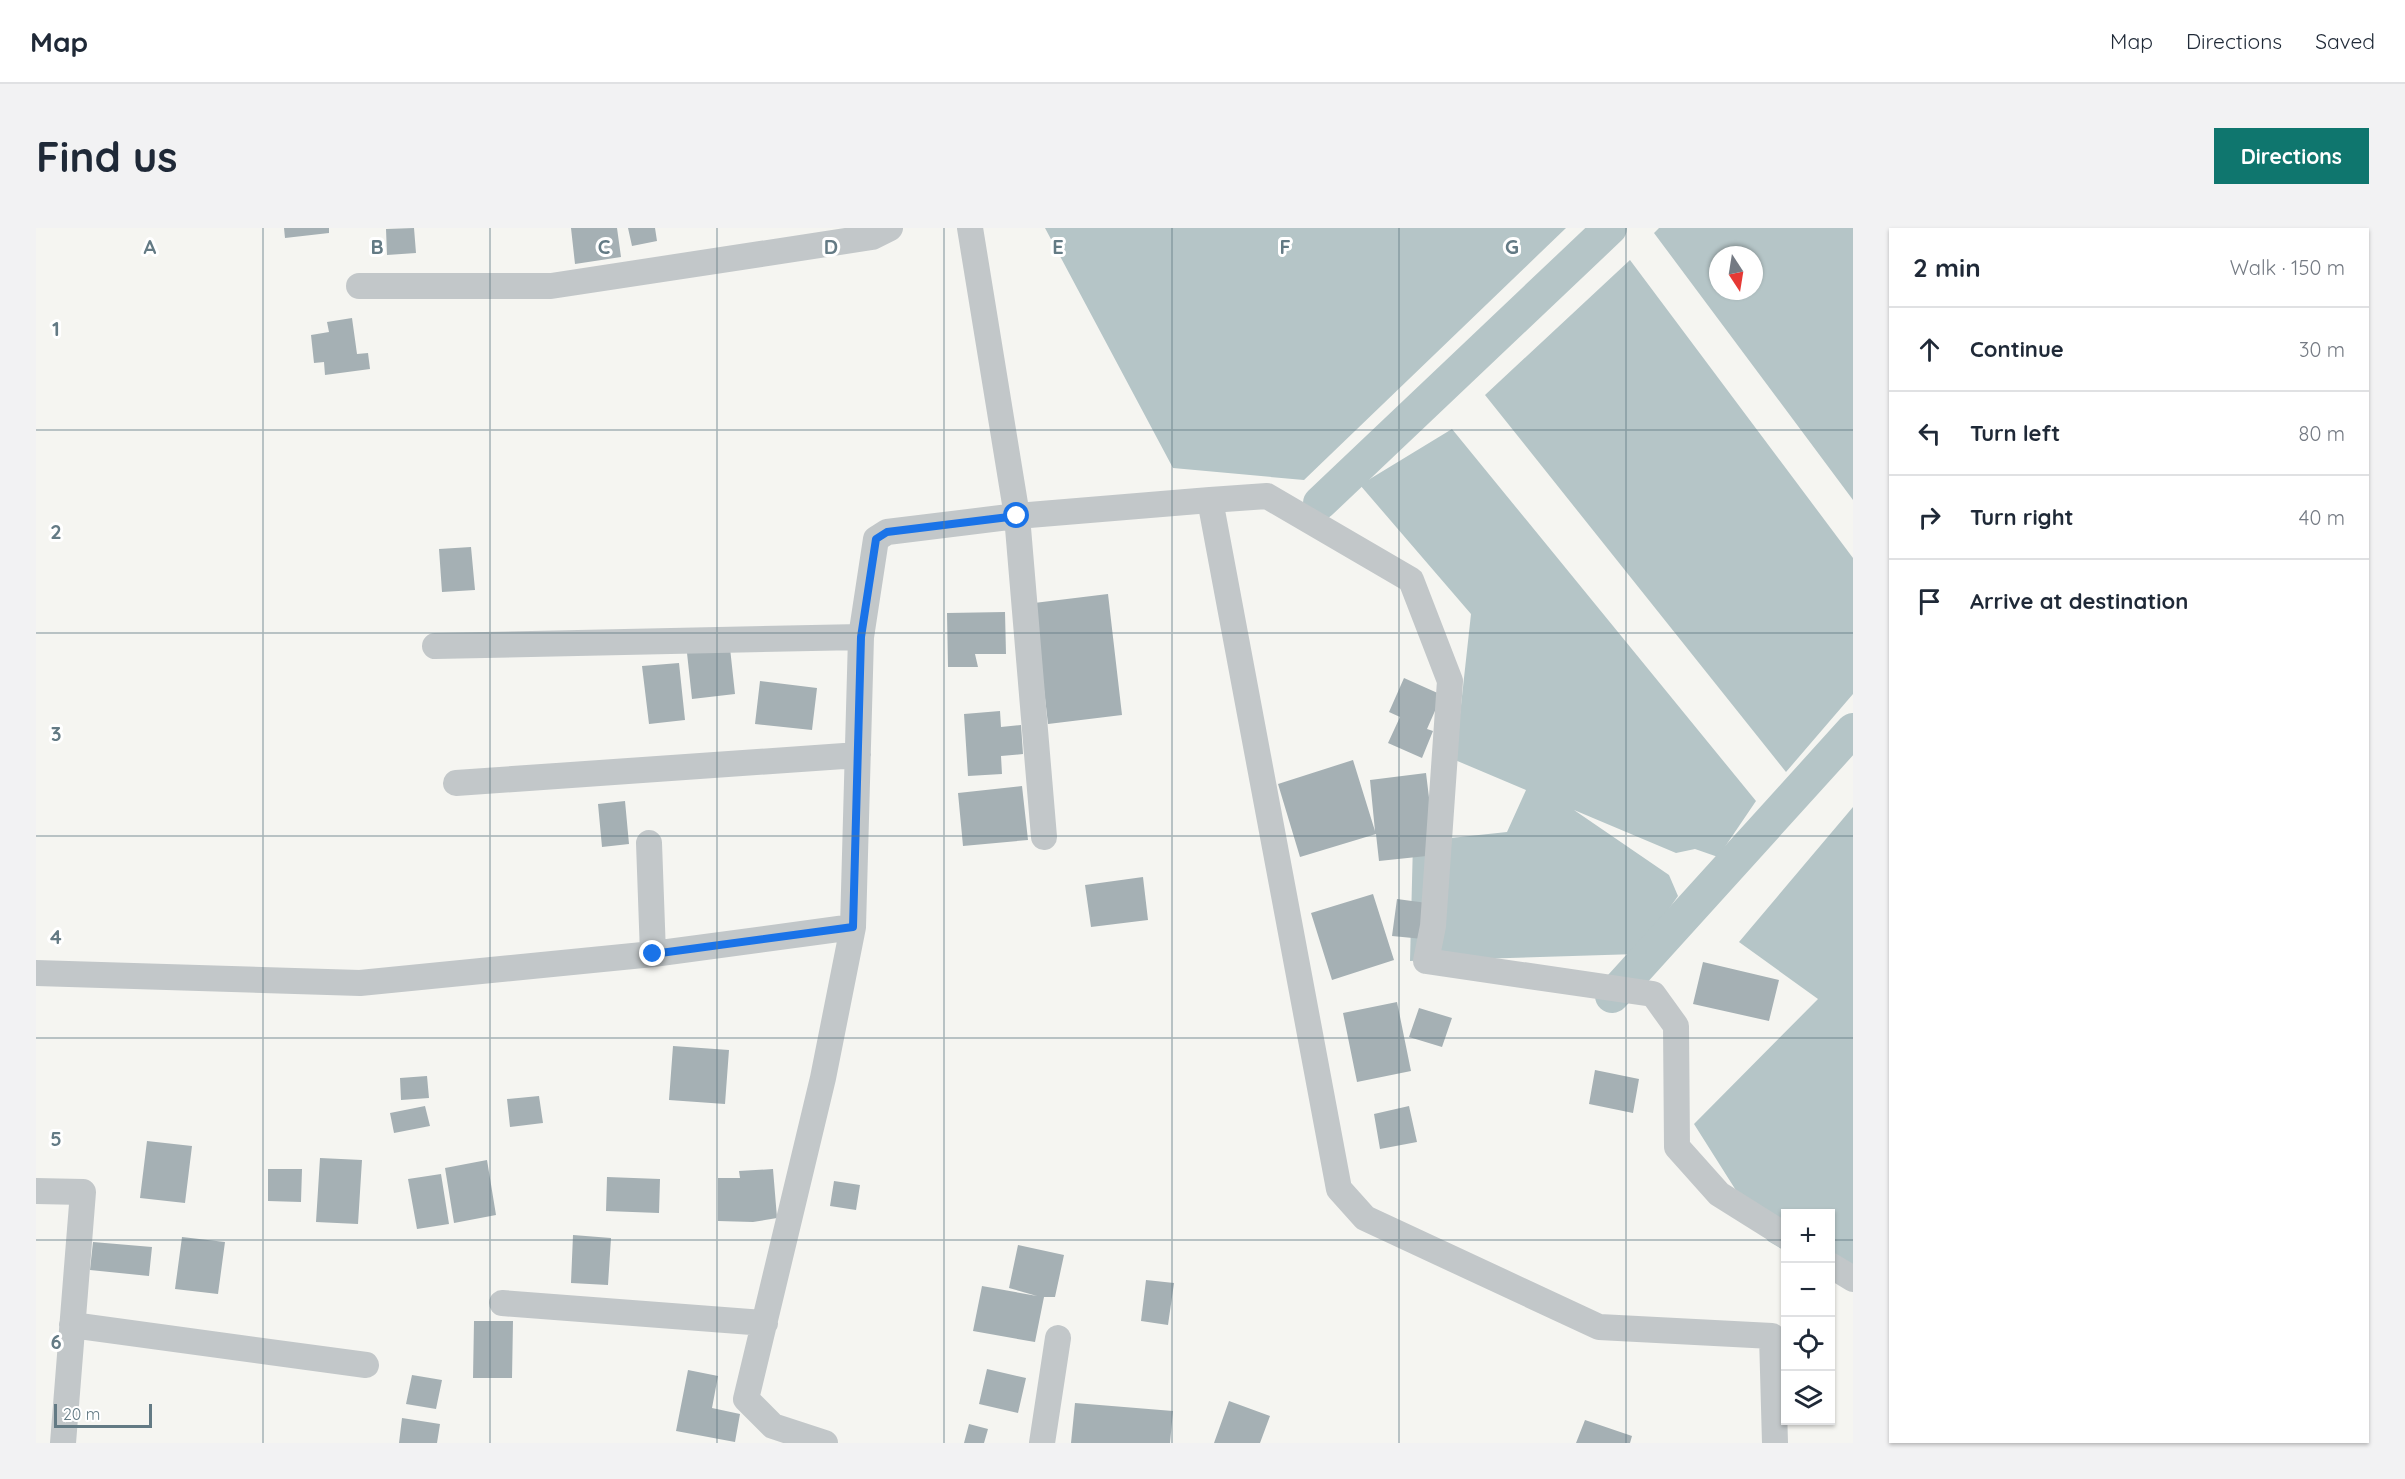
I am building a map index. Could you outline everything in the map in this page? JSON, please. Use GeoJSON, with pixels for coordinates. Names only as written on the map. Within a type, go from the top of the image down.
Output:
{"type":"FeatureCollection","features":[{"type":"Feature","properties":{"kind":"street"},"geometry":{"type":"LineString","coordinates":[[359,286],[551,286],[872,237],[890,228]]}},
{"type":"Feature","properties":{"kind":"street"},"geometry":{"type":"LineString","coordinates":[[970,228],[1017,516],[1044,837]]}},
{"type":"Feature","properties":{"kind":"street"},"geometry":{"type":"LineString","coordinates":[[825,1443],[773,1426],[746,1400],[823,1078],[853,927],[861,637],[876,539],[887,532],[1017,516],[1267,496],[1411,580],[1450,681],[1433,926],[1426,961],[1653,994],[1676,1026],[1677,1147],[1719,1194],[1781,1233]]}},
{"type":"Feature","properties":{"kind":"street"},"geometry":{"type":"LineString","coordinates":[[1210,500],[1339,1189],[1365,1218],[1599,1327],[1772,1336],[1774,1443]]}},
{"type":"Feature","properties":{"kind":"street"},"geometry":{"type":"LineString","coordinates":[[435,646],[861,637]]}},
{"type":"Feature","properties":{"kind":"street"},"geometry":{"type":"LineString","coordinates":[[456,783],[858,755]]}},
{"type":"Feature","properties":{"kind":"street"},"geometry":{"type":"LineString","coordinates":[[649,843],[653,954]]}},
{"type":"Feature","properties":{"kind":"street"},"geometry":{"type":"LineString","coordinates":[[36,973],[360,983],[653,954],[853,927]]}},
{"type":"Feature","properties":{"kind":"street"},"geometry":{"type":"LineString","coordinates":[[36,1191],[83,1192],[63,1443]]}},
{"type":"Feature","properties":{"kind":"street"},"geometry":{"type":"LineString","coordinates":[[1835,1268],[1853,1279]]}},
{"type":"Feature","properties":{"kind":"street"},"geometry":{"type":"LineString","coordinates":[[502,1303],[765,1323]]}},
{"type":"Feature","properties":{"kind":"street"},"geometry":{"type":"LineString","coordinates":[[72,1325],[366,1365]]}},
{"type":"Feature","properties":{"kind":"street"},"geometry":{"type":"LineString","coordinates":[[1042,1443],[1058,1338]]}},
{"type":"Feature","properties":{"kind":"shaded area"},"geometry":{"type":"Polygon","coordinates":[[[1045,228],[1566,228],[1304,480],[1173,468],[1045,228]]]}},
{"type":"Feature","properties":{"kind":"shaded area"},"geometry":{"type":"Polygon","coordinates":[[[1659,228],[1853,228],[1853,500],[1654,233],[1659,228]]]}},
{"type":"Feature","properties":{"kind":"shaded area"},"geometry":{"type":"Polygon","coordinates":[[[1630,260],[1853,558],[1853,694],[1786,772],[1485,395],[1630,260]]]}},
{"type":"Feature","properties":{"kind":"shaded area"},"geometry":{"type":"Polygon","coordinates":[[[1452,429],[1756,801],[1718,857],[1695,849],[1676,853],[1574,810],[1669,875],[1678,896],[1637,954],[1410,961],[1413,842],[1507,832],[1526,790],[1455,760],[1471,614],[1360,485],[1452,429]]]}},
{"type":"Feature","properties":{"kind":"shaded area"},"geometry":{"type":"Polygon","coordinates":[[[1853,807],[1853,1289],[1835,1279],[1835,1209],[1781,1209],[1781,1249],[1768,1241],[1694,1124],[1818,999],[1739,942],[1853,807]]]}},
{"type":"Feature","properties":{"kind":"building"},"geometry":{"type":"Polygon","coordinates":[[[284,228],[329,228],[329,233],[285,238],[284,228]]]}},
{"type":"Feature","properties":{"kind":"building"},"geometry":{"type":"Polygon","coordinates":[[[414,228],[416,253],[387,255],[386,229],[414,228]]]}},
{"type":"Feature","properties":{"kind":"building"},"geometry":{"type":"Polygon","coordinates":[[[571,228],[617,228],[621,257],[575,264],[571,228]]]}},
{"type":"Feature","properties":{"kind":"building"},"geometry":{"type":"Polygon","coordinates":[[[628,228],[655,228],[657,241],[632,246],[628,228]]]}},
{"type":"Feature","properties":{"kind":"building"},"geometry":{"type":"Polygon","coordinates":[[[352,318],[357,354],[368,353],[370,369],[325,375],[324,362],[314,363],[311,335],[329,332],[327,322],[352,318]]]}},
{"type":"Feature","properties":{"kind":"building"},"geometry":{"type":"Polygon","coordinates":[[[471,547],[475,590],[442,592],[439,549],[471,547]]]}},
{"type":"Feature","properties":{"kind":"building"},"geometry":{"type":"Polygon","coordinates":[[[1108,594],[1122,715],[1048,724],[1034,603],[1108,594]]]}},
{"type":"Feature","properties":{"kind":"building"},"geometry":{"type":"Polygon","coordinates":[[[1005,612],[1006,654],[975,654],[978,667],[948,667],[947,613],[1005,612]]]}},
{"type":"Feature","properties":{"kind":"building"},"geometry":{"type":"Polygon","coordinates":[[[730,648],[735,694],[692,699],[687,653],[730,648]]]}},
{"type":"Feature","properties":{"kind":"building"},"geometry":{"type":"Polygon","coordinates":[[[679,663],[685,720],[649,724],[642,666],[679,663]]]}},
{"type":"Feature","properties":{"kind":"building"},"geometry":{"type":"Polygon","coordinates":[[[1404,678],[1442,695],[1427,729],[1433,731],[1422,758],[1388,743],[1400,717],[1389,712],[1404,678]]]}},
{"type":"Feature","properties":{"kind":"building"},"geometry":{"type":"Polygon","coordinates":[[[760,681],[817,688],[812,730],[755,724],[760,681]]]}},
{"type":"Feature","properties":{"kind":"building"},"geometry":{"type":"Polygon","coordinates":[[[1000,711],[1001,727],[1021,725],[1023,754],[1001,756],[1002,774],[968,776],[964,714],[1000,711]]]}},
{"type":"Feature","properties":{"kind":"building"},"geometry":{"type":"Polygon","coordinates":[[[1353,760],[1375,831],[1370,780],[1426,773],[1436,855],[1379,861],[1376,834],[1300,857],[1278,784],[1353,760]]]}},
{"type":"Feature","properties":{"kind":"building"},"geometry":{"type":"Polygon","coordinates":[[[1022,786],[1028,840],[963,846],[958,793],[1022,786]]]}},
{"type":"Feature","properties":{"kind":"building"},"geometry":{"type":"Polygon","coordinates":[[[625,801],[629,844],[602,847],[598,804],[625,801]]]}},
{"type":"Feature","properties":{"kind":"building"},"geometry":{"type":"Polygon","coordinates":[[[1143,877],[1148,920],[1091,927],[1085,885],[1143,877]]]}},
{"type":"Feature","properties":{"kind":"building"},"geometry":{"type":"Polygon","coordinates":[[[1373,894],[1394,960],[1332,980],[1311,913],[1373,894]]]}},
{"type":"Feature","properties":{"kind":"building"},"geometry":{"type":"Polygon","coordinates":[[[1397,899],[1427,903],[1423,939],[1392,936],[1397,899]]]}},
{"type":"Feature","properties":{"kind":"building"},"geometry":{"type":"Polygon","coordinates":[[[1703,962],[1779,980],[1769,1021],[1693,1004],[1703,962]]]}},
{"type":"Feature","properties":{"kind":"building"},"geometry":{"type":"Polygon","coordinates":[[[1397,1002],[1411,1071],[1357,1082],[1343,1013],[1397,1002]]]}},
{"type":"Feature","properties":{"kind":"building"},"geometry":{"type":"Polygon","coordinates":[[[1419,1008],[1452,1018],[1442,1047],[1409,1037],[1419,1008]]]}},
{"type":"Feature","properties":{"kind":"building"},"geometry":{"type":"Polygon","coordinates":[[[673,1046],[729,1050],[725,1104],[669,1100],[673,1046]]]}},
{"type":"Feature","properties":{"kind":"building"},"geometry":{"type":"Polygon","coordinates":[[[1595,1070],[1639,1079],[1633,1113],[1589,1104],[1595,1070]]]}},
{"type":"Feature","properties":{"kind":"building"},"geometry":{"type":"Polygon","coordinates":[[[427,1076],[429,1098],[401,1100],[400,1078],[427,1076]]]}},
{"type":"Feature","properties":{"kind":"building"},"geometry":{"type":"Polygon","coordinates":[[[539,1096],[543,1123],[510,1127],[507,1099],[539,1096]]]}},
{"type":"Feature","properties":{"kind":"building"},"geometry":{"type":"Polygon","coordinates":[[[425,1106],[430,1126],[394,1133],[390,1113],[425,1106]]]}},
{"type":"Feature","properties":{"kind":"building"},"geometry":{"type":"Polygon","coordinates":[[[1409,1106],[1417,1142],[1380,1149],[1374,1114],[1409,1106]]]}},
{"type":"Feature","properties":{"kind":"building"},"geometry":{"type":"Polygon","coordinates":[[[147,1141],[192,1146],[185,1203],[140,1198],[147,1141]]]}},
{"type":"Feature","properties":{"kind":"building"},"geometry":{"type":"Polygon","coordinates":[[[320,1158],[362,1160],[358,1224],[316,1222],[320,1158]]]}},
{"type":"Feature","properties":{"kind":"building"},"geometry":{"type":"Polygon","coordinates":[[[487,1160],[496,1215],[454,1223],[445,1168],[487,1160]]]}},
{"type":"Feature","properties":{"kind":"building"},"geometry":{"type":"Polygon","coordinates":[[[268,1169],[302,1169],[301,1202],[268,1201],[268,1169]]]}},
{"type":"Feature","properties":{"kind":"building"},"geometry":{"type":"Polygon","coordinates":[[[773,1169],[777,1218],[753,1222],[718,1221],[718,1178],[740,1178],[739,1171],[773,1169]]]}},
{"type":"Feature","properties":{"kind":"building"},"geometry":{"type":"Polygon","coordinates":[[[441,1174],[449,1224],[417,1229],[408,1179],[441,1174]]]}},
{"type":"Feature","properties":{"kind":"building"},"geometry":{"type":"Polygon","coordinates":[[[607,1177],[660,1179],[659,1213],[606,1211],[607,1177]]]}},
{"type":"Feature","properties":{"kind":"building"},"geometry":{"type":"Polygon","coordinates":[[[834,1181],[860,1185],[856,1210],[830,1206],[834,1181]]]}},
{"type":"Feature","properties":{"kind":"building"},"geometry":{"type":"Polygon","coordinates":[[[573,1235],[611,1238],[608,1285],[571,1283],[573,1235]]]}},
{"type":"Feature","properties":{"kind":"building"},"geometry":{"type":"Polygon","coordinates":[[[182,1237],[225,1242],[218,1294],[175,1289],[182,1237]]]}},
{"type":"Feature","properties":{"kind":"building"},"geometry":{"type":"Polygon","coordinates":[[[93,1242],[152,1247],[149,1276],[90,1270],[93,1242]]]}},
{"type":"Feature","properties":{"kind":"building"},"geometry":{"type":"Polygon","coordinates":[[[1018,1245],[1064,1255],[1055,1297],[1044,1297],[1035,1342],[973,1331],[982,1286],[1037,1296],[1009,1288],[1018,1245]]]}},
{"type":"Feature","properties":{"kind":"building"},"geometry":{"type":"Polygon","coordinates":[[[1146,1280],[1174,1283],[1168,1325],[1141,1321],[1146,1280]]]}},
{"type":"Feature","properties":{"kind":"building"},"geometry":{"type":"Polygon","coordinates":[[[474,1321],[513,1321],[512,1378],[473,1378],[474,1321]]]}},
{"type":"Feature","properties":{"kind":"building"},"geometry":{"type":"Polygon","coordinates":[[[987,1369],[1026,1378],[1018,1413],[979,1404],[987,1369]]]}},
{"type":"Feature","properties":{"kind":"building"},"geometry":{"type":"Polygon","coordinates":[[[688,1370],[718,1376],[712,1408],[740,1414],[735,1442],[676,1431],[688,1370]]]}},
{"type":"Feature","properties":{"kind":"building"},"geometry":{"type":"Polygon","coordinates":[[[412,1375],[442,1380],[436,1409],[406,1404],[412,1375]]]}},
{"type":"Feature","properties":{"kind":"building"},"geometry":{"type":"Polygon","coordinates":[[[1229,1401],[1270,1416],[1260,1443],[1214,1443],[1229,1401]]]}},
{"type":"Feature","properties":{"kind":"building"},"geometry":{"type":"Polygon","coordinates":[[[1075,1403],[1173,1411],[1170,1443],[1071,1443],[1075,1403]]]}},
{"type":"Feature","properties":{"kind":"building"},"geometry":{"type":"Polygon","coordinates":[[[402,1418],[440,1424],[437,1443],[399,1443],[402,1418]]]}},
{"type":"Feature","properties":{"kind":"building"},"geometry":{"type":"Polygon","coordinates":[[[1585,1420],[1632,1436],[1630,1443],[1576,1443],[1585,1420]]]}},
{"type":"Feature","properties":{"kind":"building"},"geometry":{"type":"Polygon","coordinates":[[[969,1424],[988,1429],[984,1443],[964,1443],[969,1424]]]}},
{"type":"Feature","properties":{"kind":"waterway"},"geometry":{"type":"LineString","coordinates":[[1320,503],[1610,228]]}},
{"type":"Feature","properties":{"kind":"waterway"},"geometry":{"type":"LineString","coordinates":[[1612,996],[1853,730]]}},
{"type":"Feature","properties":{"kind":"route"},"geometry":{"type":"LineString","coordinates":[[653,954],[853,927],[861,637],[876,539],[887,532],[1017,516]]}}]}
